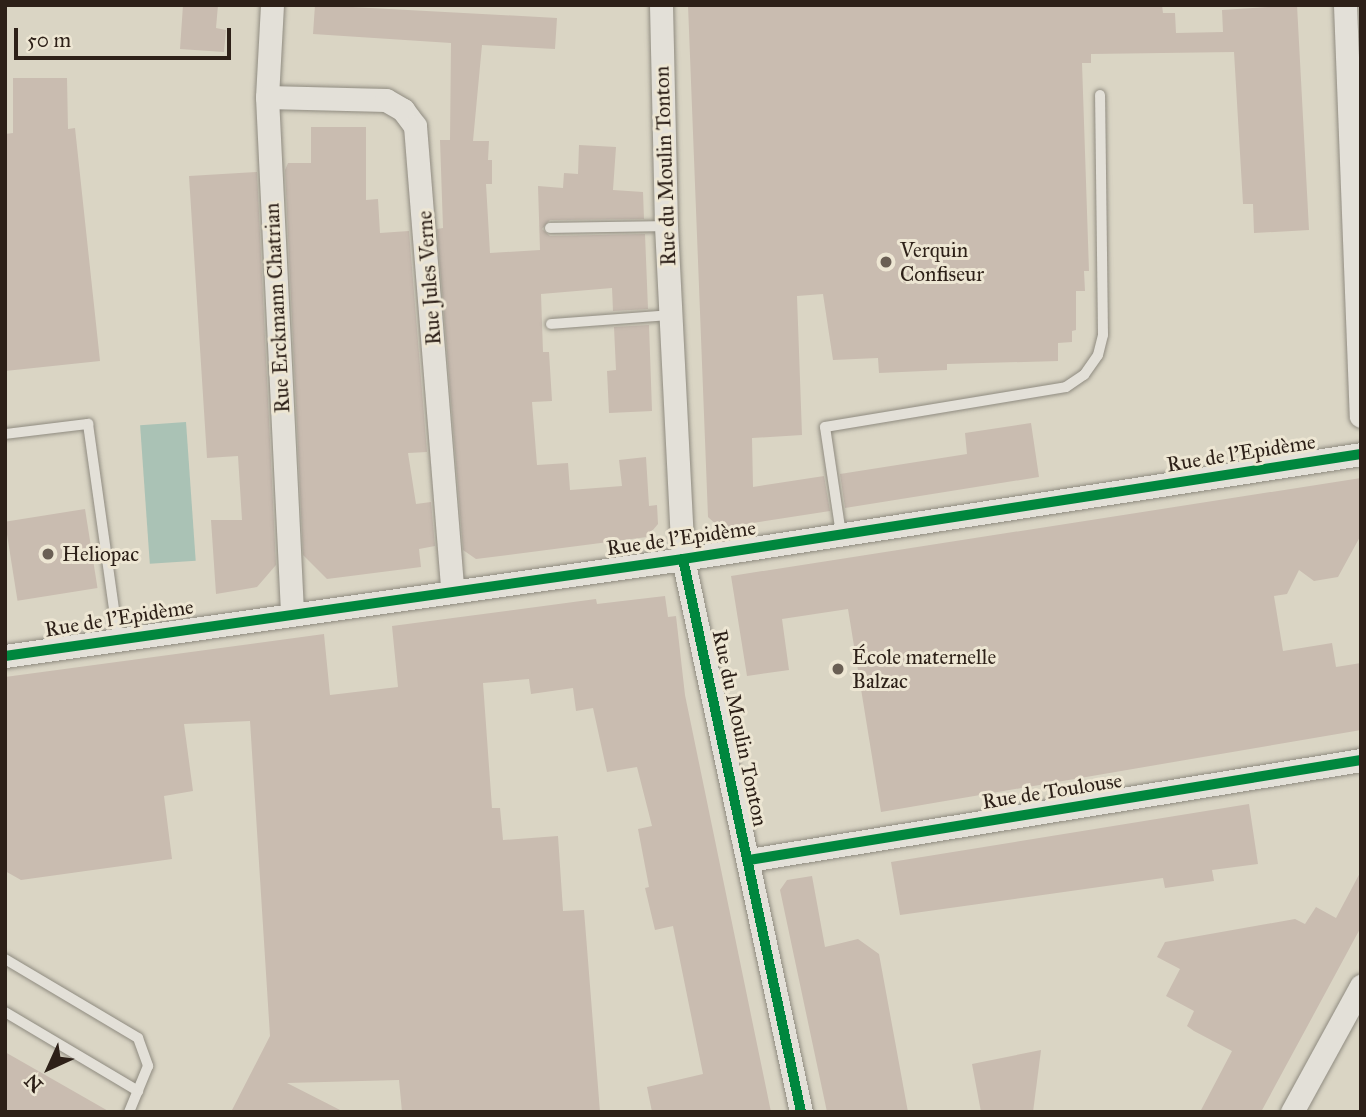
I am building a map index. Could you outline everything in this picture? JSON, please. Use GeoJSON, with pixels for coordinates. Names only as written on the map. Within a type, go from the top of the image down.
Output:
{"type":"FeatureCollection","features":[{"type":"Feature","properties":{"kind":"street","name":"Rue Erckmann Chatrian"},"geometry":{"type":"LineString","coordinates":[[272,5],[267,97],[292,611]]}},
{"type":"Feature","properties":{"kind":"street","name":"Rue du Moulin Tonton"},"geometry":{"type":"LineString","coordinates":[[661,5],[666,226],[683,559],[801,1112]]}},
{"type":"Feature","properties":{"kind":"street"},"geometry":{"type":"LineString","coordinates":[[1345,5],[1355,80],[1361,416]]}},
{"type":"Feature","properties":{"kind":"street","name":"Rue Jules Verne"},"geometry":{"type":"LineString","coordinates":[[267,97],[386,100],[403,110],[415,126],[452,588]]}},
{"type":"Feature","properties":{"kind":"street","name":"Rue de l'Epidème"},"geometry":{"type":"LineString","coordinates":[[5,656],[452,588],[683,559],[1361,454]]}},
{"type":"Feature","properties":{"kind":"street","name":"Rue de Toulouse"},"geometry":{"type":"LineString","coordinates":[[749,860],[1361,760]]}},
{"type":"Feature","properties":{"kind":"street"},"geometry":{"type":"LineString","coordinates":[[1292,1112],[1361,986]]}},
{"type":"Feature","properties":{"kind":"lane"},"geometry":{"type":"LineString","coordinates":[[841,534],[825,427],[1066,387],[1084,375],[1098,355],[1103,335],[1100,95]]}},
{"type":"Feature","properties":{"kind":"lane"},"geometry":{"type":"LineString","coordinates":[[550,228],[666,226]]}},
{"type":"Feature","properties":{"kind":"lane"},"geometry":{"type":"LineString","coordinates":[[551,324],[670,315]]}},
{"type":"Feature","properties":{"kind":"lane"},"geometry":{"type":"LineString","coordinates":[[5,434],[88,424],[118,638]]}},
{"type":"Feature","properties":{"kind":"lane"},"geometry":{"type":"LineString","coordinates":[[5,959],[130,1031],[148,1058],[129,1112]]}},
{"type":"Feature","properties":{"kind":"lane"},"geometry":{"type":"LineString","coordinates":[[5,1012],[138,1091]]}},
{"type":"Feature","properties":{"kind":"shaded area"},"geometry":{"type":"Polygon","coordinates":[[[186,422],[196,561],[150,564],[140,425],[186,422]]]}},
{"type":"Feature","properties":{"kind":"building"},"geometry":{"type":"Polygon","coordinates":[[[183,5],[218,5],[216,28],[226,30],[224,52],[180,49],[183,5]]]}},
{"type":"Feature","properties":{"kind":"building"},"geometry":{"type":"Polygon","coordinates":[[[315,5],[557,18],[555,49],[482,45],[473,141],[489,141],[488,160],[492,160],[492,184],[486,184],[490,253],[540,250],[538,186],[563,188],[564,173],[578,174],[579,145],[616,147],[613,190],[643,192],[644,219],[550,220],[542,229],[550,236],[645,234],[648,309],[613,311],[612,288],[541,294],[543,352],[549,352],[552,401],[532,402],[537,465],[568,463],[570,490],[622,486],[619,460],[646,457],[649,506],[657,505],[658,524],[647,537],[476,559],[463,550],[437,229],[443,228],[440,140],[450,140],[451,43],[313,34],[315,5]]]}},
{"type":"Feature","properties":{"kind":"building","name":"Verquin Confiseur"},"geometry":{"type":"Polygon","coordinates":[[[688,5],[1162,5],[1163,13],[1175,13],[1176,33],[1223,32],[1222,10],[1297,5],[1309,230],[1254,233],[1253,204],[1243,204],[1234,52],[1091,54],[1091,63],[1082,63],[1089,271],[1084,271],[1085,291],[1076,291],[1076,330],[1072,331],[1072,342],[1058,343],[1058,361],[947,364],[947,370],[879,373],[878,358],[833,360],[823,294],[797,296],[802,435],[752,438],[753,487],[824,476],[830,511],[720,528],[708,517],[688,5]]]}},
{"type":"Feature","properties":{"kind":"building"},"geometry":{"type":"Polygon","coordinates":[[[13,78],[67,78],[68,129],[75,128],[100,361],[5,371],[5,134],[13,133],[13,78]]]}},
{"type":"Feature","properties":{"kind":"building"},"geometry":{"type":"Polygon","coordinates":[[[311,127],[366,127],[366,200],[378,199],[380,233],[409,231],[427,452],[408,453],[416,504],[431,502],[435,546],[419,549],[421,567],[327,579],[303,555],[285,170],[288,163],[311,163],[311,127]]]}},
{"type":"Feature","properties":{"kind":"building"},"geometry":{"type":"Polygon","coordinates":[[[257,172],[276,565],[257,587],[216,594],[211,520],[242,520],[238,456],[207,458],[189,176],[257,172]]]}},
{"type":"Feature","properties":{"kind":"building"},"geometry":{"type":"Polygon","coordinates":[[[649,325],[652,411],[609,413],[607,371],[616,370],[614,327],[649,325]]]}},
{"type":"Feature","properties":{"kind":"building"},"geometry":{"type":"Polygon","coordinates":[[[1031,423],[1039,477],[845,508],[840,474],[967,454],[965,433],[1031,423]]]}},
{"type":"Feature","properties":{"kind":"building"},"geometry":{"type":"Polygon","coordinates":[[[1361,478],[1361,535],[1338,577],[1314,581],[1299,570],[1287,594],[1274,596],[1283,651],[1332,643],[1336,667],[1361,663],[1361,730],[881,812],[848,609],[782,619],[789,670],[747,676],[731,576],[1361,478]]]}},
{"type":"Feature","properties":{"kind":"building","name":"Heliopac"},"geometry":{"type":"Polygon","coordinates":[[[85,509],[98,588],[18,601],[5,522],[85,509]]]}},
{"type":"Feature","properties":{"kind":"building"},"geometry":{"type":"Polygon","coordinates":[[[665,596],[668,617],[676,616],[685,695],[771,1112],[652,1112],[647,1087],[703,1074],[673,926],[655,930],[645,888],[649,887],[638,829],[652,826],[637,767],[607,772],[593,708],[576,711],[573,688],[531,694],[529,679],[483,683],[492,808],[500,808],[503,840],[558,836],[563,911],[584,910],[600,1112],[402,1112],[399,1080],[287,1083],[344,1112],[231,1112],[270,1036],[250,721],[184,724],[193,791],[164,796],[172,859],[21,880],[5,871],[5,677],[324,634],[330,695],[398,687],[392,626],[596,599],[597,604],[665,596]]]}},
{"type":"Feature","properties":{"kind":"building"},"geometry":{"type":"Polygon","coordinates":[[[1249,804],[1258,864],[1212,870],[1214,881],[1165,888],[1163,878],[900,915],[891,862],[1249,804]]]}},
{"type":"Feature","properties":{"kind":"building"},"geometry":{"type":"Polygon","coordinates":[[[1361,871],[1361,927],[1261,1112],[1200,1112],[1232,1051],[1187,1026],[1194,1011],[1166,996],[1180,969],[1157,957],[1165,942],[1295,919],[1305,924],[1316,907],[1336,918],[1361,871]]]}},
{"type":"Feature","properties":{"kind":"building"},"geometry":{"type":"Polygon","coordinates":[[[812,876],[825,947],[858,939],[879,954],[908,1112],[827,1112],[780,890],[787,880],[812,876]]]}},
{"type":"Feature","properties":{"kind":"building"},"geometry":{"type":"Polygon","coordinates":[[[1041,1050],[1033,1112],[981,1112],[972,1064],[1041,1050]]]}},
{"type":"Feature","properties":{"kind":"building"},"geometry":{"type":"Polygon","coordinates":[[[5,1052],[110,1112],[5,1112],[5,1052]]]}},
{"type":"Feature","properties":{"kind":"cycle path"},"geometry":{"type":"LineString","coordinates":[[5,656],[683,559],[1361,454]]}},
{"type":"Feature","properties":{"kind":"cycle path"},"geometry":{"type":"LineString","coordinates":[[683,559],[801,1112]]}},
{"type":"Feature","properties":{"kind":"cycle path"},"geometry":{"type":"LineString","coordinates":[[749,860],[1361,760]]}},
{"type":"Feature","properties":{"kind":"place","name":"Verquin Confiseur"},"geometry":{"type":"Point","coordinates":[886,262]}},
{"type":"Feature","properties":{"kind":"place","name":"Heliopac"},"geometry":{"type":"Point","coordinates":[48,554]}},
{"type":"Feature","properties":{"kind":"place","name":"École maternelle Balzac"},"geometry":{"type":"Point","coordinates":[838,669]}}]}
